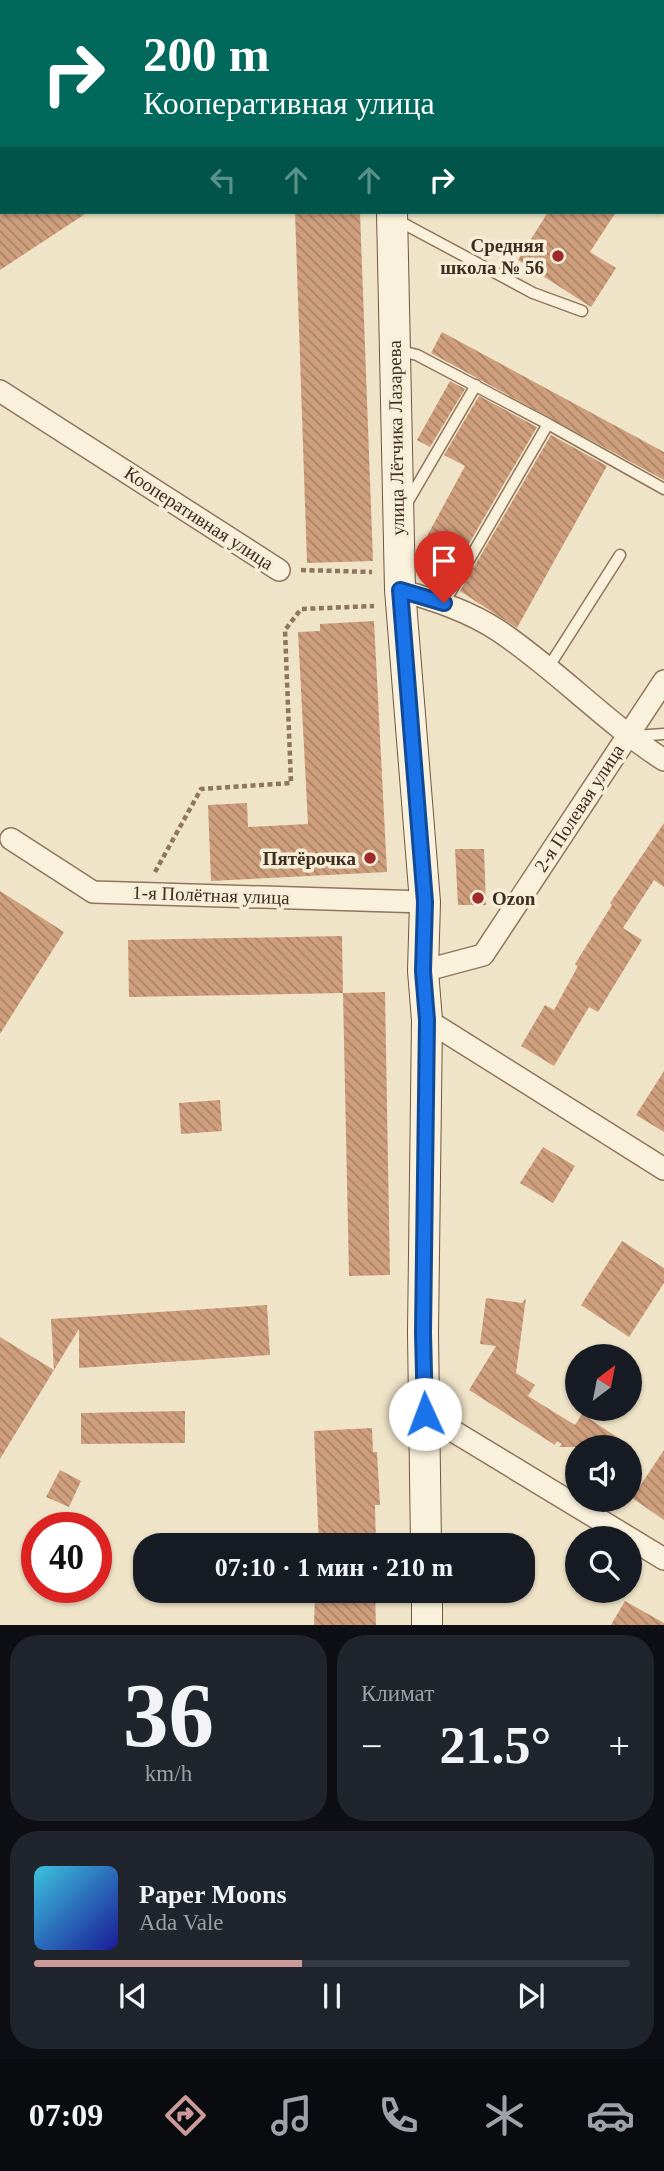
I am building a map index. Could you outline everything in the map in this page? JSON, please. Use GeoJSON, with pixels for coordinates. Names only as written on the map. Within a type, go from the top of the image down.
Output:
{"type":"FeatureCollection","features":[{"type":"Feature","properties":{"kind":"street","name":"улица Лётчика Лазарева"},"geometry":{"type":"LineString","coordinates":[[392,215],[398,518],[391,589],[425,902],[423,971],[427,1020],[423,1333],[426,1533]]}},
{"type":"Feature","properties":{"kind":"street","name":"Кооперативная улица"},"geometry":{"type":"LineString","coordinates":[[0,391],[279,570]]}},
{"type":"Feature","properties":{"kind":"street"},"geometry":{"type":"LineString","coordinates":[[391,589],[444,603],[497,630],[548,668],[626,736],[664,760]]}},
{"type":"Feature","properties":{"kind":"street","name":"2-я Полевая улица"},"geometry":{"type":"LineString","coordinates":[[423,971],[483,955],[664,681]]}},
{"type":"Feature","properties":{"kind":"street","name":"1-я Полётная улица"},"geometry":{"type":"LineString","coordinates":[[11,839],[93,892],[146,891],[425,902]]}},
{"type":"Feature","properties":{"kind":"street"},"geometry":{"type":"LineString","coordinates":[[427,1020],[664,1168]]}},
{"type":"Feature","properties":{"kind":"street"},"geometry":{"type":"LineString","coordinates":[[425,1414],[664,1559]]}},
{"type":"Feature","properties":{"kind":"street"},"geometry":{"type":"LineString","coordinates":[[427,1603],[427,1625]]}},
{"type":"Feature","properties":{"kind":"lane"},"geometry":{"type":"LineString","coordinates":[[392,215],[533,293],[582,311]]}},
{"type":"Feature","properties":{"kind":"lane"},"geometry":{"type":"LineString","coordinates":[[394,349],[417,355],[476,385],[664,489]]}},
{"type":"Feature","properties":{"kind":"lane"},"geometry":{"type":"LineString","coordinates":[[398,518],[476,385]]}},
{"type":"Feature","properties":{"kind":"lane"},"geometry":{"type":"LineString","coordinates":[[444,603],[548,424]]}},
{"type":"Feature","properties":{"kind":"lane"},"geometry":{"type":"LineString","coordinates":[[548,668],[620,555]]}},
{"type":"Feature","properties":{"kind":"lane"},"geometry":{"type":"LineString","coordinates":[[626,736],[664,734]]}},
{"type":"Feature","properties":{"kind":"path","name":"Кооперативная улица"},"geometry":{"type":"LineString","coordinates":[[279,570],[391,589]]}},
{"type":"Feature","properties":{"kind":"path"},"geometry":{"type":"LineString","coordinates":[[146,891],[165,848],[201,789],[291,783],[285,630],[301,609],[391,589]]}},
{"type":"Feature","properties":{"kind":"building"},"geometry":{"type":"Polygon","coordinates":[[[0,214],[85,214],[0,270],[0,214]]]}},
{"type":"Feature","properties":{"kind":"building"},"geometry":{"type":"Polygon","coordinates":[[[295,214],[360,214],[373,561],[307,563],[295,214]]]}},
{"type":"Feature","properties":{"kind":"building","name":"Средняя школа № 56"},"geometry":{"type":"Polygon","coordinates":[[[547,214],[615,214],[590,252],[616,268],[591,307],[518,260],[547,214]]]}},
{"type":"Feature","properties":{"kind":"building"},"geometry":{"type":"Polygon","coordinates":[[[442,332],[664,452],[664,480],[431,353],[442,332]]]}},
{"type":"Feature","properties":{"kind":"building"},"geometry":{"type":"Polygon","coordinates":[[[450,381],[465,389],[430,447],[417,440],[450,381]]]}},
{"type":"Feature","properties":{"kind":"building"},"geometry":{"type":"Polygon","coordinates":[[[479,396],[537,427],[446,583],[433,576],[447,549],[426,538],[465,466],[444,455],[479,396]]]}},
{"type":"Feature","properties":{"kind":"building"},"geometry":{"type":"Polygon","coordinates":[[[551,435],[607,466],[517,628],[460,591],[551,435]]]}},
{"type":"Feature","properties":{"kind":"building"},"geometry":{"type":"Polygon","coordinates":[[[374,621],[387,872],[211,881],[208,805],[247,803],[248,827],[308,824],[298,632],[320,631],[320,624],[374,621]]]}},
{"type":"Feature","properties":{"kind":"building"},"geometry":{"type":"Polygon","coordinates":[[[664,823],[664,887],[654,880],[623,928],[642,940],[598,1012],[589,1007],[554,1066],[521,1046],[545,1005],[554,1010],[578,966],[575,964],[612,905],[610,903],[664,823]]]}},
{"type":"Feature","properties":{"kind":"building"},"geometry":{"type":"Polygon","coordinates":[[[455,849],[484,849],[486,905],[458,905],[455,849]]]}},
{"type":"Feature","properties":{"kind":"building"},"geometry":{"type":"Polygon","coordinates":[[[0,891],[64,932],[0,1034],[0,891]]]}},
{"type":"Feature","properties":{"kind":"building"},"geometry":{"type":"Polygon","coordinates":[[[342,936],[343,993],[129,997],[128,940],[342,936]]]}},
{"type":"Feature","properties":{"kind":"building"},"geometry":{"type":"Polygon","coordinates":[[[385,992],[390,1275],[349,1276],[343,993],[385,992]]]}},
{"type":"Feature","properties":{"kind":"building"},"geometry":{"type":"Polygon","coordinates":[[[664,1071],[664,1132],[636,1115],[664,1071]]]}},
{"type":"Feature","properties":{"kind":"building"},"geometry":{"type":"Polygon","coordinates":[[[220,1100],[222,1131],[181,1134],[179,1103],[220,1100]]]}},
{"type":"Feature","properties":{"kind":"building"},"geometry":{"type":"Polygon","coordinates":[[[543,1147],[575,1166],[553,1203],[520,1183],[543,1147]]]}},
{"type":"Feature","properties":{"kind":"building"},"geometry":{"type":"Polygon","coordinates":[[[622,1241],[664,1268],[664,1283],[629,1337],[581,1305],[622,1241]]]}},
{"type":"Feature","properties":{"kind":"building"},"geometry":{"type":"Polygon","coordinates":[[[486,1298],[522,1303],[526,1298],[516,1373],[535,1385],[528,1396],[565,1421],[575,1425],[578,1421],[593,1421],[614,1435],[565,1435],[565,1447],[559,1447],[562,1444],[557,1441],[555,1445],[469,1390],[496,1346],[480,1344],[486,1298]]]}},
{"type":"Feature","properties":{"kind":"building"},"geometry":{"type":"Polygon","coordinates":[[[267,1305],[270,1355],[79,1368],[79,1329],[54,1370],[51,1319],[267,1305]]]}},
{"type":"Feature","properties":{"kind":"building"},"geometry":{"type":"Polygon","coordinates":[[[0,1337],[54,1370],[0,1459],[0,1337]]]}},
{"type":"Feature","properties":{"kind":"building"},"geometry":{"type":"Polygon","coordinates":[[[185,1411],[185,1443],[81,1444],[81,1413],[185,1411]]]}},
{"type":"Feature","properties":{"kind":"building"},"geometry":{"type":"Polygon","coordinates":[[[372,1428],[373,1452],[377,1452],[380,1505],[375,1505],[376,1533],[318,1533],[314,1431],[372,1428]]]}},
{"type":"Feature","properties":{"kind":"building"},"geometry":{"type":"Polygon","coordinates":[[[664,1450],[664,1520],[642,1505],[642,1483],[664,1450]]]}},
{"type":"Feature","properties":{"kind":"building"},"geometry":{"type":"Polygon","coordinates":[[[60,1470],[81,1481],[69,1507],[46,1497],[60,1470]]]}},
{"type":"Feature","properties":{"kind":"building"},"geometry":{"type":"Polygon","coordinates":[[[315,1603],[375,1603],[376,1625],[314,1625],[315,1603]]]}},
{"type":"Feature","properties":{"kind":"building"},"geometry":{"type":"Polygon","coordinates":[[[624,1603],[629,1603],[664,1623],[664,1625],[611,1625],[624,1603]]]}},
{"type":"Feature","properties":{"kind":"place","name":"Средняя школа № 56"},"geometry":{"type":"Point","coordinates":[558,256]}},
{"type":"Feature","properties":{"kind":"place","name":"Пятёрочка"},"geometry":{"type":"Point","coordinates":[370,858]}},
{"type":"Feature","properties":{"kind":"place","name":"Ozon"},"geometry":{"type":"Point","coordinates":[478,898]}},
{"type":"Feature","properties":{"kind":"route"},"geometry":{"type":"LineString","coordinates":[[425,1414],[425,902],[400,590],[444,603]]}}]}
